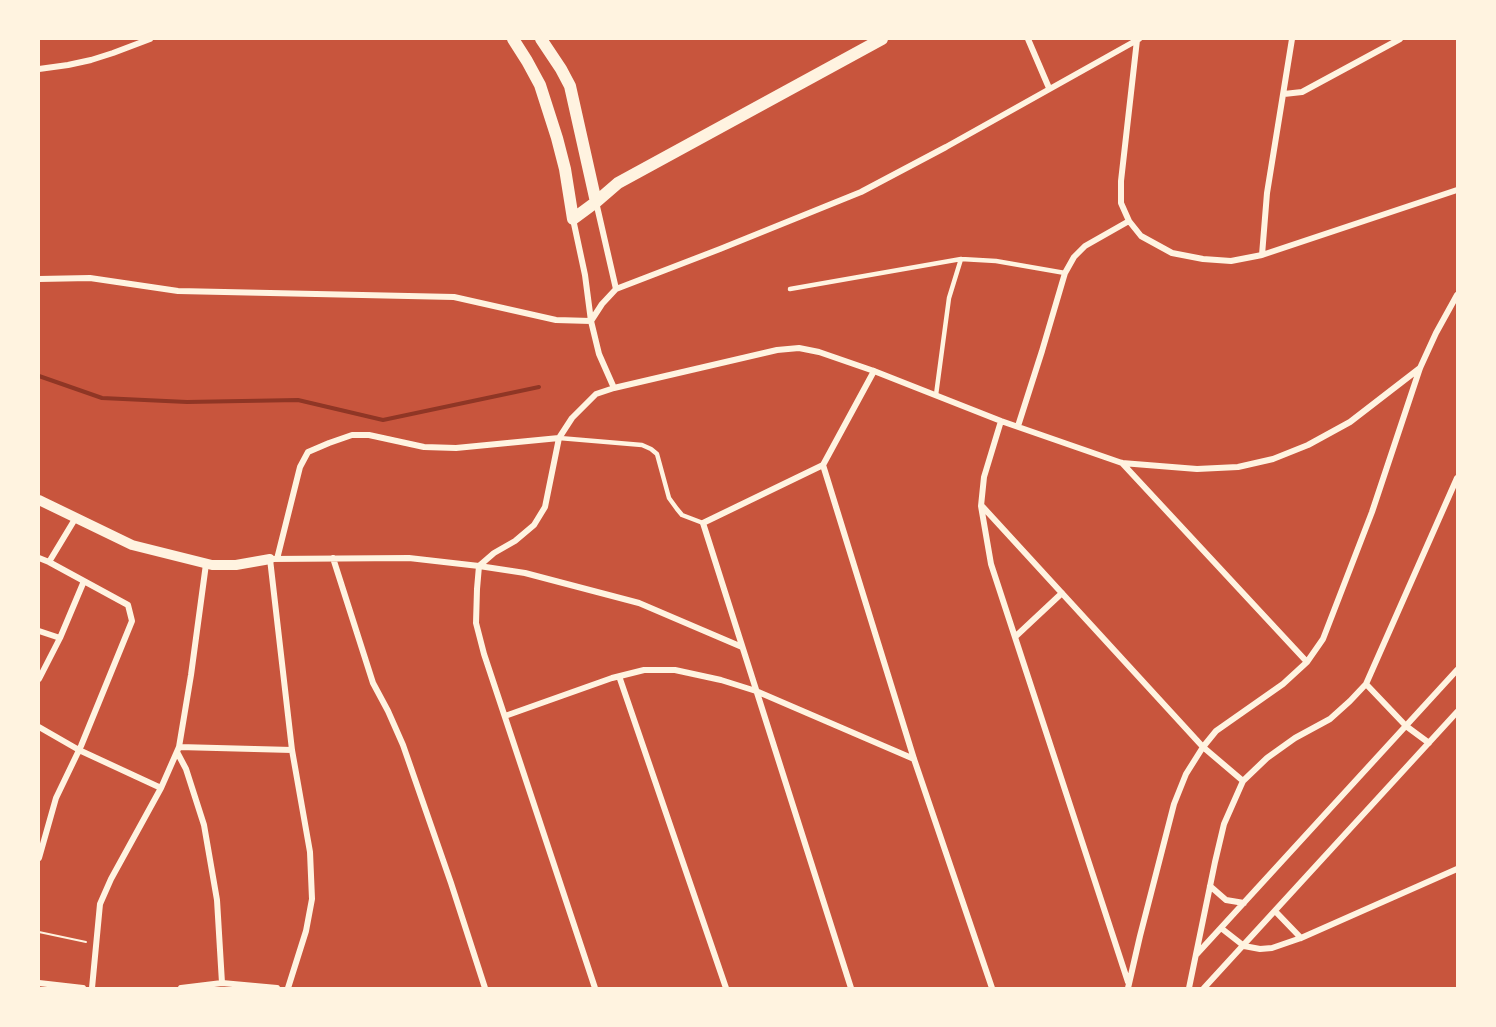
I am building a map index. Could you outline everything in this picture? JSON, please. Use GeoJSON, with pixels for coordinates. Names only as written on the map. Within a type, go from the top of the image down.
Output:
{"type":"FeatureCollection","features":[{"type":"Feature","properties":{"kind":"main road"},"geometry":{"type":"LineString","coordinates":[[513,39],[544,96],[565,169],[573,219],[618,183],[882,39]]}},
{"type":"Feature","properties":{"kind":"main road"},"geometry":{"type":"LineString","coordinates":[[541,39],[570,86],[596,202]]}},
{"type":"Feature","properties":{"kind":"street"},"geometry":{"type":"LineString","coordinates":[[39,69],[91,60],[150,39]]}},
{"type":"Feature","properties":{"kind":"street"},"geometry":{"type":"LineString","coordinates":[[1028,39],[1049,88]]}},
{"type":"Feature","properties":{"kind":"street"},"geometry":{"type":"LineString","coordinates":[[1262,255],[1267,192],[1292,39]]}},
{"type":"Feature","properties":{"kind":"street"},"geometry":{"type":"LineString","coordinates":[[1284,94],[1302,92],[1400,39]]}},
{"type":"Feature","properties":{"kind":"street"},"geometry":{"type":"LineString","coordinates":[[591,321],[616,289],[861,192],[1138,40]]}},
{"type":"Feature","properties":{"kind":"street"},"geometry":{"type":"LineString","coordinates":[[1138,40],[1120,181],[1121,203],[1129,221],[1142,236],[1172,253],[1231,261],[1262,255],[1457,190]]}},
{"type":"Feature","properties":{"kind":"street"},"geometry":{"type":"LineString","coordinates":[[596,202],[616,289]]}},
{"type":"Feature","properties":{"kind":"street"},"geometry":{"type":"LineString","coordinates":[[573,219],[599,354],[614,388]]}},
{"type":"Feature","properties":{"kind":"street"},"geometry":{"type":"LineString","coordinates":[[1018,426],[1065,273],[1074,257],[1085,246],[1129,221]]}},
{"type":"Feature","properties":{"kind":"street"},"geometry":{"type":"LineString","coordinates":[[39,279],[90,278],[178,291],[454,297],[556,320],[591,321]]}},
{"type":"Feature","properties":{"kind":"street"},"geometry":{"type":"LineString","coordinates":[[1129,986],[1174,804],[1186,774],[1216,731],[1283,684],[1307,662],[1323,639],[1372,512],[1420,368],[1457,295]]}},
{"type":"Feature","properties":{"kind":"street"},"geometry":{"type":"LineString","coordinates":[[595,988],[484,654],[476,623],[479,566],[534,525],[545,507],[559,438],[572,418],[596,394],[777,350],[799,348],[819,352],[874,371],[1122,463],[1197,469],[1238,467],[1273,459],[1308,445],[1350,422],[1420,368]]}},
{"type":"Feature","properties":{"kind":"street"},"geometry":{"type":"LineString","coordinates":[[851,988],[703,523],[823,465],[874,371]]}},
{"type":"Feature","properties":{"kind":"street"},"geometry":{"type":"LineString","coordinates":[[1001,420],[984,477],[981,506],[991,564],[1129,986]]}},
{"type":"Feature","properties":{"kind":"street"},"geometry":{"type":"LineString","coordinates":[[288,988],[306,931],[312,899],[309,852],[292,750],[273,559],[300,467],[308,452],[352,435],[369,435],[424,447],[456,448],[559,438]]}},
{"type":"Feature","properties":{"kind":"street"},"geometry":{"type":"LineString","coordinates":[[1122,463],[1307,662]]}},
{"type":"Feature","properties":{"kind":"street"},"geometry":{"type":"LineString","coordinates":[[823,465],[914,759],[992,988]]}},
{"type":"Feature","properties":{"kind":"street"},"geometry":{"type":"LineString","coordinates":[[1188,988],[1224,824],[1243,781],[1267,758],[1295,738],[1330,719],[1366,684],[1457,478]]}},
{"type":"Feature","properties":{"kind":"street"},"geometry":{"type":"LineString","coordinates":[[39,500],[132,545],[212,566],[237,565],[273,559],[409,558],[525,573],[639,603],[742,647]]}},
{"type":"Feature","properties":{"kind":"street"},"geometry":{"type":"LineString","coordinates":[[981,506],[1203,747],[1243,781]]}},
{"type":"Feature","properties":{"kind":"street"},"geometry":{"type":"LineString","coordinates":[[49,562],[75,519]]}},
{"type":"Feature","properties":{"kind":"street"},"geometry":{"type":"LineString","coordinates":[[39,558],[128,605],[132,621],[80,750],[56,798],[39,858]]}},
{"type":"Feature","properties":{"kind":"street"},"geometry":{"type":"LineString","coordinates":[[333,558],[373,683],[403,745],[452,884],[485,988]]}},
{"type":"Feature","properties":{"kind":"street"},"geometry":{"type":"LineString","coordinates":[[92,988],[100,904],[178,750],[206,564]]}},
{"type":"Feature","properties":{"kind":"street"},"geometry":{"type":"LineString","coordinates":[[39,679],[60,638],[84,581]]}},
{"type":"Feature","properties":{"kind":"street"},"geometry":{"type":"LineString","coordinates":[[1015,637],[1062,593]]}},
{"type":"Feature","properties":{"kind":"street"},"geometry":{"type":"LineString","coordinates":[[39,631],[60,638]]}},
{"type":"Feature","properties":{"kind":"street"},"geometry":{"type":"LineString","coordinates":[[505,716],[620,676],[644,670],[675,670],[721,680],[756,691],[914,759]]}},
{"type":"Feature","properties":{"kind":"street"},"geometry":{"type":"LineString","coordinates":[[1196,955],[1457,670]]}},
{"type":"Feature","properties":{"kind":"street"},"geometry":{"type":"LineString","coordinates":[[620,676],[726,988]]}},
{"type":"Feature","properties":{"kind":"street"},"geometry":{"type":"LineString","coordinates":[[1366,684],[1406,726],[1429,743]]}},
{"type":"Feature","properties":{"kind":"street"},"geometry":{"type":"LineString","coordinates":[[1204,988],[1457,712]]}},
{"type":"Feature","properties":{"kind":"street"},"geometry":{"type":"LineString","coordinates":[[39,727],[80,750],[160,788]]}},
{"type":"Feature","properties":{"kind":"street"},"geometry":{"type":"LineString","coordinates":[[178,750],[292,750]]}},
{"type":"Feature","properties":{"kind":"street"},"geometry":{"type":"LineString","coordinates":[[178,750],[204,825],[217,900],[222,983]]}},
{"type":"Feature","properties":{"kind":"street"},"geometry":{"type":"LineString","coordinates":[[1221,928],[1244,945],[1260,949],[1272,948],[1301,938],[1457,869]]}},
{"type":"Feature","properties":{"kind":"street"},"geometry":{"type":"LineString","coordinates":[[1210,886],[1226,900],[1244,903]]}},
{"type":"Feature","properties":{"kind":"street"},"geometry":{"type":"LineString","coordinates":[[1275,911],[1301,938]]}},
{"type":"Feature","properties":{"kind":"street"},"geometry":{"type":"LineString","coordinates":[[39,983],[83,988]]}},
{"type":"Feature","properties":{"kind":"street"},"geometry":{"type":"LineString","coordinates":[[181,988],[222,983],[277,988]]}},
{"type":"Feature","properties":{"kind":"lane"},"geometry":{"type":"LineString","coordinates":[[790,290],[961,260],[996,261],[1065,273]]}},
{"type":"Feature","properties":{"kind":"lane"},"geometry":{"type":"LineString","coordinates":[[936,395],[949,298],[961,260]]}},
{"type":"Feature","properties":{"kind":"lane"},"geometry":{"type":"LineString","coordinates":[[559,438],[642,445],[651,448],[657,454],[669,498],[676,509],[682,515],[703,523]]}},
{"type":"Feature","properties":{"kind":"path"},"geometry":{"type":"LineString","coordinates":[[39,932],[96,944]]}},
{"type":"Feature","properties":{"kind":"waterway"},"geometry":{"type":"LineString","coordinates":[[39,376],[102,398],[187,402],[298,400],[383,420],[539,387]]}}]}
